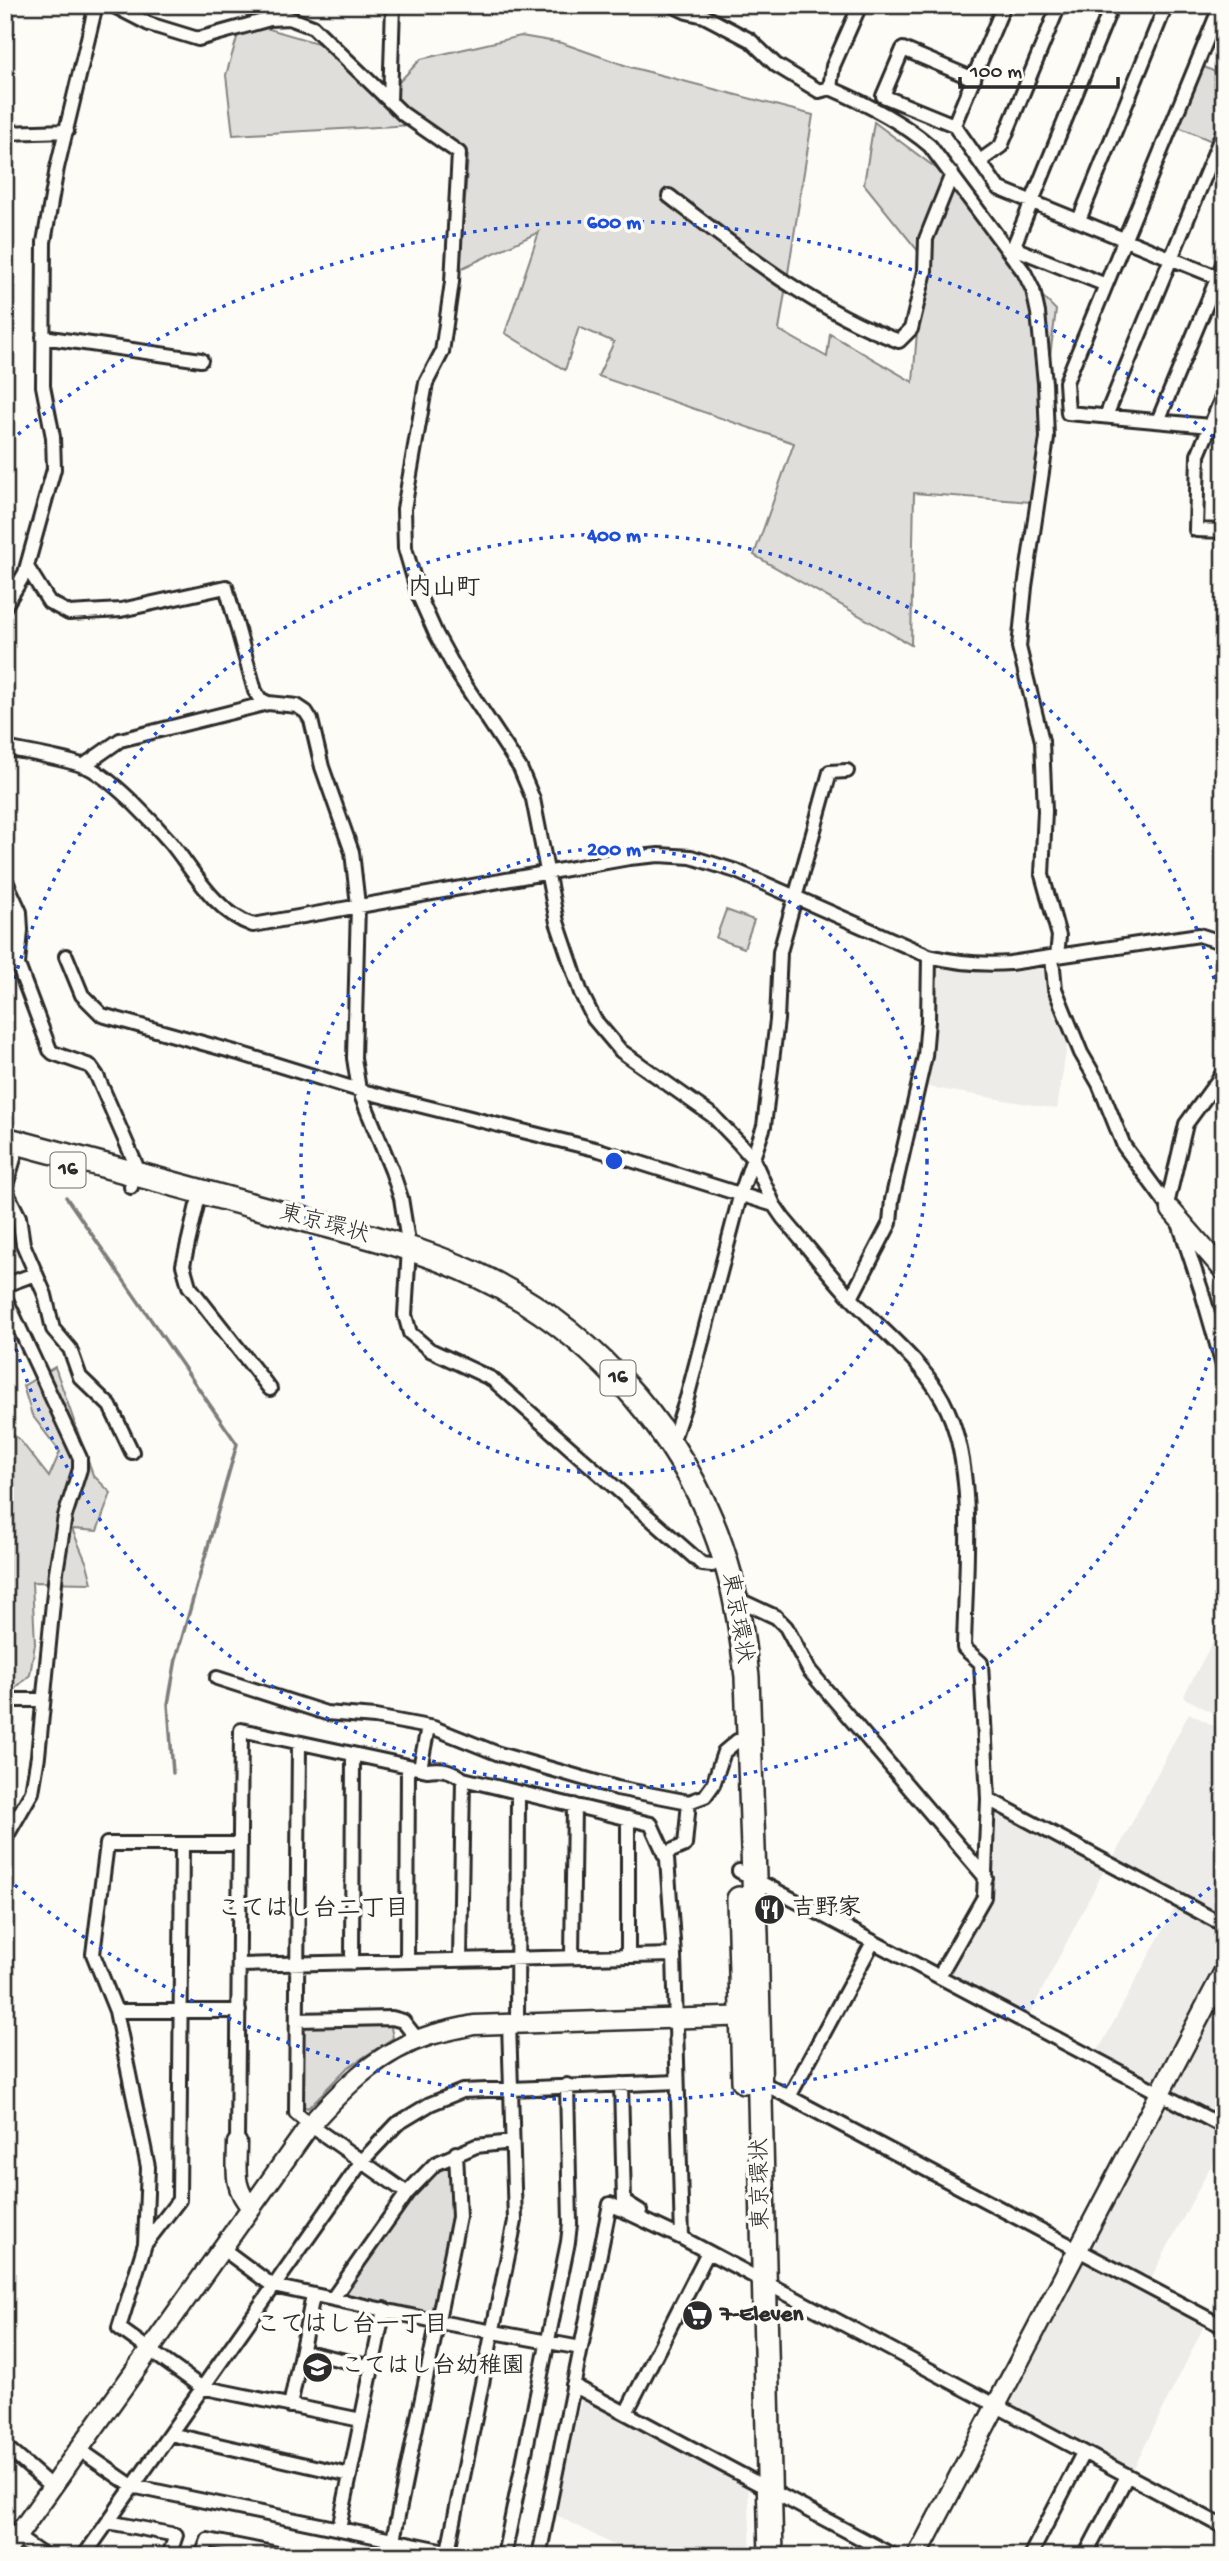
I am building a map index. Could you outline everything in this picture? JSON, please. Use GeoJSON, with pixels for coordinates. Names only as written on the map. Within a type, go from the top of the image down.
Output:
{"type":"FeatureCollection","features":[{"type":"Feature","properties":{"kind":"highway","name":"東京環状"},"geometry":{"type":"LineString","coordinates":[[9,1149],[477,1274],[512,1292],[548,1316],[590,1350],[630,1391],[671,1445],[707,1514],[729,1572],[743,1639],[747,1677],[746,1875],[762,2484],[758,2556]]}},
{"type":"Feature","properties":{"kind":"highway","name":"東京環状"},"geometry":{"type":"LineString","coordinates":[[133,1180],[197,1205],[409,1256],[506,1304],[544,1329],[587,1366],[619,1399],[651,1439],[676,1477],[699,1528],[721,1595],[733,1671],[746,1875]]}},
{"type":"Feature","properties":{"kind":"highway","name":"東京環状"},"geometry":{"type":"LineString","coordinates":[[750,2017],[760,2081],[757,2278]]}},
{"type":"Feature","properties":{"kind":"highway","name":"東京環状"},"geometry":{"type":"LineString","coordinates":[[762,2484],[771,2556]]}},
{"type":"Feature","properties":{"kind":"street"},"geometry":{"type":"LineString","coordinates":[[5,606],[16,591],[27,567],[54,469],[54,446],[43,386],[44,242],[51,195],[96,5]]}},
{"type":"Feature","properties":{"kind":"street"},"geometry":{"type":"LineString","coordinates":[[112,5],[128,16],[198,39],[270,19],[289,18],[313,27],[403,114],[459,153],[452,282],[442,352],[426,383],[404,509],[405,548],[419,596],[458,674],[520,768],[533,799],[557,922],[581,993],[594,1019],[621,1051],[713,1116],[753,1158],[774,1205],[851,1298],[916,1364],[948,1411],[957,1437],[964,1467],[967,1503],[964,1648],[981,1663],[988,1799],[986,1878],[984,1897],[939,1976]]}},
{"type":"Feature","properties":{"kind":"street"},"geometry":{"type":"LineString","coordinates":[[390,101],[393,5]]}},
{"type":"Feature","properties":{"kind":"street"},"geometry":{"type":"LineString","coordinates":[[673,5],[704,16],[750,40],[776,65],[819,91],[831,88],[857,99],[915,133],[930,146],[952,174],[1024,272],[1033,290],[1045,383],[1047,438],[1025,586],[1019,647],[1042,741],[1045,811],[1042,875],[1059,936],[1054,957],[1055,989],[1124,1146],[1172,1210],[1224,1270]]}},
{"type":"Feature","properties":{"kind":"street"},"geometry":{"type":"LineString","coordinates":[[831,88],[832,66],[860,5]]}},
{"type":"Feature","properties":{"kind":"street"},"geometry":{"type":"LineString","coordinates":[[954,125],[1004,5]]}},
{"type":"Feature","properties":{"kind":"street"},"geometry":{"type":"LineString","coordinates":[[979,161],[1001,146],[1059,5]]}},
{"type":"Feature","properties":{"kind":"street"},"geometry":{"type":"LineString","coordinates":[[1106,285],[1018,250],[1015,243],[1112,5]]}},
{"type":"Feature","properties":{"kind":"street"},"geometry":{"type":"LineString","coordinates":[[1079,220],[1166,5]]}},
{"type":"Feature","properties":{"kind":"street"},"geometry":{"type":"LineString","coordinates":[[1210,426],[1068,413],[1066,382],[1221,5]]}},
{"type":"Feature","properties":{"kind":"street"},"geometry":{"type":"LineString","coordinates":[[974,79],[903,49],[883,96],[954,125],[998,188],[1221,278]]}},
{"type":"Feature","properties":{"kind":"street"},"geometry":{"type":"LineString","coordinates":[[1106,416],[1224,130]]}},
{"type":"Feature","properties":{"kind":"street"},"geometry":{"type":"LineString","coordinates":[[5,132],[67,131]]}},
{"type":"Feature","properties":{"kind":"street"},"geometry":{"type":"LineString","coordinates":[[669,196],[752,259],[797,288],[868,330],[899,341],[911,329],[925,271],[926,239],[952,174]]}},
{"type":"Feature","properties":{"kind":"street"},"geometry":{"type":"LineString","coordinates":[[1158,421],[1221,278],[1224,262]]}},
{"type":"Feature","properties":{"kind":"street"},"geometry":{"type":"LineString","coordinates":[[43,337],[201,360]]}},
{"type":"Feature","properties":{"kind":"street"},"geometry":{"type":"LineString","coordinates":[[1224,393],[1198,456],[1196,530],[1224,531]]}},
{"type":"Feature","properties":{"kind":"street"},"geometry":{"type":"LineString","coordinates":[[27,567],[49,602],[69,614],[121,610],[226,587],[255,691],[260,699],[268,703]]}},
{"type":"Feature","properties":{"kind":"street"},"geometry":{"type":"LineString","coordinates":[[83,766],[120,740],[268,703],[297,706],[306,712],[311,720],[322,767],[352,852],[358,905],[353,1039],[359,1090],[401,1198],[409,1256],[405,1315],[407,1326],[416,1341],[430,1350],[492,1379],[702,1564],[712,1565]]}},
{"type":"Feature","properties":{"kind":"street"},"geometry":{"type":"LineString","coordinates":[[5,748],[90,768],[106,779],[170,842],[219,905],[239,920],[253,925],[547,872],[659,855],[691,857],[736,872],[929,956],[983,965],[1199,936],[1224,943]]}},
{"type":"Feature","properties":{"kind":"street"},"geometry":{"type":"LineString","coordinates":[[671,1445],[687,1398],[741,1194],[764,1126],[777,1020],[780,952],[784,931],[796,899],[830,772],[847,771]]}},
{"type":"Feature","properties":{"kind":"street"},"geometry":{"type":"LineString","coordinates":[[5,879],[19,912],[21,930],[18,965],[50,1050],[90,1066],[97,1076],[136,1165],[133,1180]]}},
{"type":"Feature","properties":{"kind":"street"},"geometry":{"type":"LineString","coordinates":[[66,956],[82,995],[102,1015],[359,1090],[599,1150],[774,1205]]}},
{"type":"Feature","properties":{"kind":"street"},"geometry":{"type":"LineString","coordinates":[[851,1298],[890,1223],[892,1200],[925,1056],[929,956]]}},
{"type":"Feature","properties":{"kind":"street"},"geometry":{"type":"LineString","coordinates":[[1224,1072],[1186,1124],[1172,1210],[1201,1289],[1224,1369]]}},
{"type":"Feature","properties":{"kind":"street"},"geometry":{"type":"LineString","coordinates":[[9,1149],[5,1189],[19,1217],[23,1244],[45,1295],[53,1329],[70,1349],[77,1373],[110,1406],[132,1452]]}},
{"type":"Feature","properties":{"kind":"street"},"geometry":{"type":"LineString","coordinates":[[197,1205],[183,1265],[189,1286],[270,1389]]}},
{"type":"Feature","properties":{"kind":"street"},"geometry":{"type":"LineString","coordinates":[[5,1285],[35,1274]]}},
{"type":"Feature","properties":{"kind":"street"},"geometry":{"type":"LineString","coordinates":[[5,1297],[80,1458],[80,1469],[65,1516],[56,1572],[32,1792],[5,1839]]}},
{"type":"Feature","properties":{"kind":"street"},"geometry":{"type":"LineString","coordinates":[[734,1598],[776,1617],[786,1628],[809,1670],[986,1878]]}},
{"type":"Feature","properties":{"kind":"street"},"geometry":{"type":"LineString","coordinates":[[217,1678],[326,1713],[375,1717],[428,1727],[499,1754],[617,1788],[690,1801],[705,1796],[713,1785],[724,1752],[737,1741]]}},
{"type":"Feature","properties":{"kind":"street"},"geometry":{"type":"LineString","coordinates":[[11,1700],[43,1700]]}},
{"type":"Feature","properties":{"kind":"street"},"geometry":{"type":"LineString","coordinates":[[407,1961],[414,1767],[428,1727]]}},
{"type":"Feature","properties":{"kind":"street"},"geometry":{"type":"LineString","coordinates":[[251,2207],[241,2196],[237,2185],[241,1730],[414,1767],[441,1768],[453,1771],[463,1779],[652,1824],[664,1854],[674,1955],[682,2238]]}},
{"type":"Feature","properties":{"kind":"street"},"geometry":{"type":"LineString","coordinates":[[299,1743],[296,2113],[407,2193]]}},
{"type":"Feature","properties":{"kind":"street"},"geometry":{"type":"LineString","coordinates":[[352,1963],[353,1755]]}},
{"type":"Feature","properties":{"kind":"street"},"geometry":{"type":"LineString","coordinates":[[460,1960],[463,1779]]}},
{"type":"Feature","properties":{"kind":"street"},"geometry":{"type":"LineString","coordinates":[[449,2551],[515,2221],[511,2087],[517,1958],[518,1792]]}},
{"type":"Feature","properties":{"kind":"street"},"geometry":{"type":"LineString","coordinates":[[988,1799],[1224,1925]]}},
{"type":"Feature","properties":{"kind":"street"},"geometry":{"type":"LineString","coordinates":[[664,1854],[685,1845],[690,1801]]}},
{"type":"Feature","properties":{"kind":"street"},"geometry":{"type":"LineString","coordinates":[[572,1956],[574,1805]]}},
{"type":"Feature","properties":{"kind":"street"},"geometry":{"type":"LineString","coordinates":[[628,1818],[628,1955]]}},
{"type":"Feature","properties":{"kind":"street"},"geometry":{"type":"LineString","coordinates":[[240,1844],[107,1844],[93,1954],[116,2011],[148,2167],[145,2244],[119,2328],[201,2387],[361,2420]]}},
{"type":"Feature","properties":{"kind":"street"},"geometry":{"type":"LineString","coordinates":[[145,2244],[179,2200],[182,1844]]}},
{"type":"Feature","properties":{"kind":"street"},"geometry":{"type":"LineString","coordinates":[[746,1875],[1224,2127]]}},
{"type":"Feature","properties":{"kind":"street"},"geometry":{"type":"LineString","coordinates":[[789,2097],[873,1942]]}},
{"type":"Feature","properties":{"kind":"street"},"geometry":{"type":"LineString","coordinates":[[239,1965],[674,1955]]}},
{"type":"Feature","properties":{"kind":"street"},"geometry":{"type":"LineString","coordinates":[[916,2556],[1224,1971]]}},
{"type":"Feature","properties":{"kind":"street"},"geometry":{"type":"LineString","coordinates":[[116,2011],[239,2011]]}},
{"type":"Feature","properties":{"kind":"street"},"geometry":{"type":"LineString","coordinates":[[44,2556],[9,2546],[310,2125],[346,2085],[366,2068],[387,2054],[430,2035],[474,2025],[750,2017]]}},
{"type":"Feature","properties":{"kind":"street"},"geometry":{"type":"LineString","coordinates":[[297,2020],[392,2018],[403,2021],[418,2040]]}},
{"type":"Feature","properties":{"kind":"street"},"geometry":{"type":"LineString","coordinates":[[760,2081],[1224,2327]]}},
{"type":"Feature","properties":{"kind":"street"},"geometry":{"type":"LineString","coordinates":[[84,2556],[362,2161],[397,2124],[430,2104],[462,2091],[676,2082]]}},
{"type":"Feature","properties":{"kind":"street"},"geometry":{"type":"LineString","coordinates":[[621,2084],[624,2201],[640,2211],[645,2221]]}},
{"type":"Feature","properties":{"kind":"street"},"geometry":{"type":"LineString","coordinates":[[504,2556],[570,2224],[566,2085]]}},
{"type":"Feature","properties":{"kind":"street"},"geometry":{"type":"LineString","coordinates":[[333,2298],[407,2193],[435,2164],[476,2146],[512,2142]]}},
{"type":"Feature","properties":{"kind":"street"},"geometry":{"type":"LineString","coordinates":[[393,2540],[459,2217],[456,2153]]}},
{"type":"Feature","properties":{"kind":"street"},"geometry":{"type":"LineString","coordinates":[[539,2556],[610,2204],[682,2238],[1224,2527]]}},
{"type":"Feature","properties":{"kind":"street"},"geometry":{"type":"LineString","coordinates":[[223,2249],[273,2286],[439,2322],[581,2348]]}},
{"type":"Feature","properties":{"kind":"street"},"geometry":{"type":"LineString","coordinates":[[626,2413],[708,2252]]}},
{"type":"Feature","properties":{"kind":"street"},"geometry":{"type":"LineString","coordinates":[[290,2406],[313,2296]]}},
{"type":"Feature","properties":{"kind":"street"},"geometry":{"type":"LineString","coordinates":[[339,2529],[384,2309]]}},
{"type":"Feature","properties":{"kind":"street"},"geometry":{"type":"LineString","coordinates":[[302,2351],[372,2367]]}},
{"type":"Feature","properties":{"kind":"street"},"geometry":{"type":"LineString","coordinates":[[573,2385],[894,2556]]}},
{"type":"Feature","properties":{"kind":"street"},"geometry":{"type":"LineString","coordinates":[[170,2434],[350,2475]]}},
{"type":"Feature","properties":{"kind":"street"},"geometry":{"type":"LineString","coordinates":[[5,2446],[53,2488]]}},
{"type":"Feature","properties":{"kind":"street"},"geometry":{"type":"LineString","coordinates":[[80,2450],[132,2486],[470,2556]]}},
{"type":"Feature","properties":{"kind":"street"},"geometry":{"type":"LineString","coordinates":[[1030,2556],[1083,2453]]}},
{"type":"Feature","properties":{"kind":"street"},"geometry":{"type":"LineString","coordinates":[[1085,2556],[1127,2476]]}},
{"type":"Feature","properties":{"kind":"street"},"geometry":{"type":"LineString","coordinates":[[108,2522],[176,2535],[169,2556]]}},
{"type":"Feature","properties":{"kind":"street"},"geometry":{"type":"LineString","coordinates":[[202,2556],[208,2540],[288,2556]]}},
{"type":"Feature","properties":{"kind":"shaded area"},"geometry":{"type":"Polygon","coordinates":[[[242,21],[338,49],[379,103],[421,59],[521,36],[562,43],[630,67],[813,115],[779,330],[827,357],[830,334],[913,382],[923,257],[864,184],[874,122],[937,169],[1005,258],[1056,310],[1031,502],[914,493],[911,645],[754,555],[794,443],[598,376],[614,342],[579,327],[565,370],[505,333],[539,232],[460,269],[468,156],[431,124],[233,135],[226,75],[242,21]]]}},
{"type":"Feature","properties":{"kind":"shaded area"},"geometry":{"type":"Polygon","coordinates":[[[1202,66],[1224,76],[1224,119],[1214,142],[1176,126],[1202,66]]]}},
{"type":"Feature","properties":{"kind":"shaded area"},"geometry":{"type":"Polygon","coordinates":[[[726,910],[754,920],[744,948],[716,938],[726,910]]]}},
{"type":"Feature","properties":{"kind":"shaded area"},"geometry":{"type":"Polygon","coordinates":[[[1048,964],[1048,993],[1068,1039],[1057,1109],[923,1086],[936,965],[991,974],[1048,964]]]}},
{"type":"Feature","properties":{"kind":"shaded area"},"geometry":{"type":"Polygon","coordinates":[[[55,1367],[93,1475],[111,1493],[97,1531],[72,1529],[92,1583],[32,1582],[35,1644],[30,1675],[11,1692],[5,1692],[5,1429],[19,1439],[49,1477],[60,1452],[32,1415],[23,1386],[55,1367]]]}},
{"type":"Feature","properties":{"kind":"shaded area"},"geometry":{"type":"Polygon","coordinates":[[[1224,1624],[1224,1719],[1183,1697],[1224,1624]]]}},
{"type":"Feature","properties":{"kind":"shaded area"},"geometry":{"type":"Polygon","coordinates":[[[1189,1713],[1224,1731],[1224,1919],[1113,1859],[1189,1713]]]}},
{"type":"Feature","properties":{"kind":"shaded area"},"geometry":{"type":"Polygon","coordinates":[[[994,1806],[1106,1866],[1027,2019],[951,1979],[949,1968],[990,1896],[994,1806]]]}},
{"type":"Feature","properties":{"kind":"shaded area"},"geometry":{"type":"Polygon","coordinates":[[[1175,1907],[1224,1933],[1224,1958],[1157,2089],[1096,2055],[1175,1907]]]}},
{"type":"Feature","properties":{"kind":"shaded area"},"geometry":{"type":"Polygon","coordinates":[[[1209,2019],[1224,2027],[1224,2122],[1168,2094],[1209,2019]]]}},
{"type":"Feature","properties":{"kind":"shaded area"},"geometry":{"type":"Polygon","coordinates":[[[390,2022],[393,2038],[347,2068],[308,2108],[300,2105],[300,2028],[306,2023],[390,2022]]]}},
{"type":"Feature","properties":{"kind":"shaded area"},"geometry":{"type":"Polygon","coordinates":[[[1166,2102],[1224,2134],[1224,2141],[1148,2284],[1089,2250],[1166,2102]]]}},
{"type":"Feature","properties":{"kind":"shaded area"},"geometry":{"type":"Polygon","coordinates":[[[449,2162],[454,2165],[455,2220],[438,2309],[431,2313],[350,2298],[346,2289],[405,2204],[433,2174],[449,2162]]]}},
{"type":"Feature","properties":{"kind":"shaded area"},"geometry":{"type":"Polygon","coordinates":[[[1081,2258],[1205,2324],[1131,2474],[1004,2407],[1081,2258]]]}},
{"type":"Feature","properties":{"kind":"shaded area"},"geometry":{"type":"Polygon","coordinates":[[[582,2397],[748,2483],[751,2556],[634,2556],[555,2514],[582,2397]]]}},
{"type":"Feature","properties":{"kind":"waterway"},"geometry":{"type":"LineString","coordinates":[[66,1197],[237,1444],[176,1659],[168,1704],[173,1773]]}},
{"type":"Feature","properties":{"kind":"place","name":"吉野家"},"geometry":{"type":"Point","coordinates":[769,1909]}},
{"type":"Feature","properties":{"kind":"place","name":"7-Eleven"},"geometry":{"type":"Point","coordinates":[697,2315]}},
{"type":"Feature","properties":{"kind":"place","name":"こてはし台幼稚園"},"geometry":{"type":"Point","coordinates":[318,2367]}},
{"type":"Feature","properties":{"kind":"district","name":"内山町"},"geometry":{"type":"Point","coordinates":[444,589]}},
{"type":"Feature","properties":{"kind":"district","name":"こてはし台二丁目"},"geometry":{"type":"Point","coordinates":[313,1910]}},
{"type":"Feature","properties":{"kind":"district","name":"こてはし台一丁目"},"geometry":{"type":"Point","coordinates":[352,2326]}}]}
